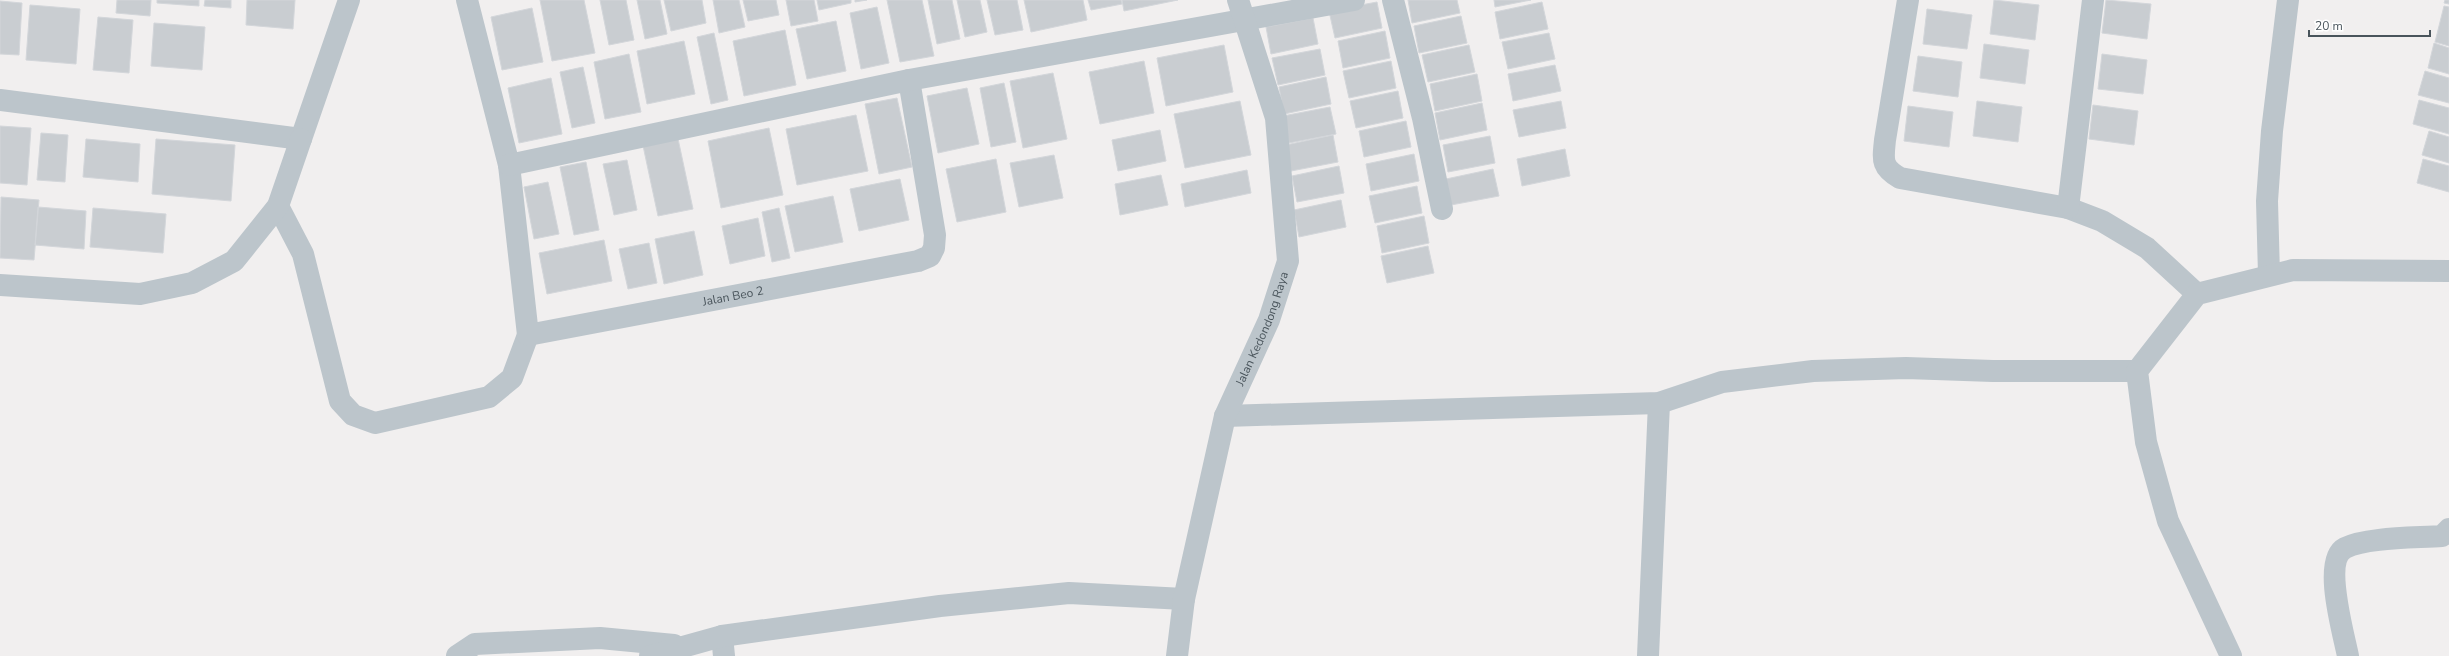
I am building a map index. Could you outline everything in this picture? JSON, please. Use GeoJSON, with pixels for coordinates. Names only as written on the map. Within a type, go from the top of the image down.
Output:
{"type":"FeatureCollection","features":[{"type":"Feature","properties":{"kind":"street"},"geometry":{"type":"LineString","coordinates":[[0,285],[140,294],[192,283],[234,261],[278,206],[349,0]]}},
{"type":"Feature","properties":{"kind":"street"},"geometry":{"type":"LineString","coordinates":[[278,206],[303,254],[340,402],[353,415],[374,423],[489,397],[512,378],[528,335],[509,165],[467,0]]}},
{"type":"Feature","properties":{"kind":"street"},"geometry":{"type":"LineString","coordinates":[[509,165],[1241,10],[1354,0]]}},
{"type":"Feature","properties":{"kind":"street"},"geometry":{"type":"LineString","coordinates":[[1393,0],[1423,118],[1442,209]]}},
{"type":"Feature","properties":{"kind":"street"},"geometry":{"type":"LineString","coordinates":[[1908,0],[1885,140],[1883,159],[1888,171],[1900,178],[2068,208],[2102,221],[2147,248],[2197,294]]}},
{"type":"Feature","properties":{"kind":"street"},"geometry":{"type":"LineString","coordinates":[[2068,208],[2093,0]]}},
{"type":"Feature","properties":{"kind":"street"},"geometry":{"type":"LineString","coordinates":[[2269,275],[2267,201],[2271,146],[2288,0]]}},
{"type":"Feature","properties":{"kind":"street","name":"Jalan Kedondong Raya"},"geometry":{"type":"LineString","coordinates":[[1176,656],[1184,599],[1225,416],[1269,320],[1288,261],[1276,118],[1241,10]]}},
{"type":"Feature","properties":{"kind":"street","name":"Jalan Beo 2"},"geometry":{"type":"LineString","coordinates":[[528,335],[918,261],[930,256],[934,248],[935,235],[908,80]]}},
{"type":"Feature","properties":{"kind":"street"},"geometry":{"type":"LineString","coordinates":[[0,100],[301,139]]}},
{"type":"Feature","properties":{"kind":"street"},"geometry":{"type":"LineString","coordinates":[[2231,656],[2168,521],[2146,442],[2137,371],[2197,294],[2294,270],[2449,271]]}},
{"type":"Feature","properties":{"kind":"street"},"geometry":{"type":"LineString","coordinates":[[1225,416],[1659,403],[1722,382],[1813,371],[1906,368],[1993,371],[2137,371]]}},
{"type":"Feature","properties":{"kind":"street"},"geometry":{"type":"LineString","coordinates":[[1648,656],[1659,403]]}},
{"type":"Feature","properties":{"kind":"street"},"geometry":{"type":"LineString","coordinates":[[2348,656],[2334,581],[2335,562],[2344,548],[2360,543],[2442,536],[2449,529]]}},
{"type":"Feature","properties":{"kind":"street"},"geometry":{"type":"LineString","coordinates":[[457,656],[475,644],[600,638],[688,646],[723,646],[940,606],[1068,593],[1184,599]]}},
{"type":"Feature","properties":{"kind":"street"},"geometry":{"type":"LineString","coordinates":[[650,656],[688,646]]}},
{"type":"Feature","properties":{"kind":"building"},"geometry":{"type":"Polygon","coordinates":[[[117,0],[151,0],[150,16],[116,13],[117,0]]]}},
{"type":"Feature","properties":{"kind":"building"},"geometry":{"type":"Polygon","coordinates":[[[157,0],[199,0],[199,6],[157,3],[157,0]]]}},
{"type":"Feature","properties":{"kind":"building"},"geometry":{"type":"Polygon","coordinates":[[[205,0],[231,0],[231,8],[204,6],[205,0]]]}},
{"type":"Feature","properties":{"kind":"building"},"geometry":{"type":"Polygon","coordinates":[[[247,0],[295,0],[293,29],[246,25],[247,0]]]}},
{"type":"Feature","properties":{"kind":"building"},"geometry":{"type":"Polygon","coordinates":[[[540,0],[584,0],[595,53],[552,61],[540,0]]]}},
{"type":"Feature","properties":{"kind":"building"},"geometry":{"type":"Polygon","coordinates":[[[600,0],[626,0],[634,40],[609,45],[600,0]]]}},
{"type":"Feature","properties":{"kind":"building"},"geometry":{"type":"Polygon","coordinates":[[[637,0],[660,0],[667,34],[645,39],[637,0]]]}},
{"type":"Feature","properties":{"kind":"building"},"geometry":{"type":"Polygon","coordinates":[[[664,0],[702,0],[706,23],[671,31],[664,0]]]}},
{"type":"Feature","properties":{"kind":"building"},"geometry":{"type":"Polygon","coordinates":[[[713,0],[739,0],[745,27],[719,33],[713,0]]]}},
{"type":"Feature","properties":{"kind":"building"},"geometry":{"type":"Polygon","coordinates":[[[743,0],[776,0],[779,15],[748,21],[743,0]]]}},
{"type":"Feature","properties":{"kind":"building"},"geometry":{"type":"Polygon","coordinates":[[[786,0],[814,0],[818,21],[791,26],[786,0]]]}},
{"type":"Feature","properties":{"kind":"building"},"geometry":{"type":"Polygon","coordinates":[[[817,0],[851,0],[851,3],[819,10],[817,0]]]}},
{"type":"Feature","properties":{"kind":"building"},"geometry":{"type":"Polygon","coordinates":[[[855,0],[867,0],[855,2],[855,0]]]}},
{"type":"Feature","properties":{"kind":"building"},"geometry":{"type":"Polygon","coordinates":[[[887,0],[922,0],[934,56],[900,62],[887,0]]]}},
{"type":"Feature","properties":{"kind":"building"},"geometry":{"type":"Polygon","coordinates":[[[928,0],[952,0],[960,39],[937,44],[928,0]]]}},
{"type":"Feature","properties":{"kind":"building"},"geometry":{"type":"Polygon","coordinates":[[[957,0],[980,0],[987,32],[965,37],[957,0]]]}},
{"type":"Feature","properties":{"kind":"building"},"geometry":{"type":"Polygon","coordinates":[[[987,0],[1017,0],[1023,30],[995,35],[987,0]]]}},
{"type":"Feature","properties":{"kind":"building"},"geometry":{"type":"Polygon","coordinates":[[[1024,0],[1083,0],[1087,20],[1031,32],[1024,0]]]}},
{"type":"Feature","properties":{"kind":"building"},"geometry":{"type":"Polygon","coordinates":[[[1088,0],[1121,0],[1122,4],[1091,10],[1088,0]]]}},
{"type":"Feature","properties":{"kind":"building"},"geometry":{"type":"Polygon","coordinates":[[[1122,0],[1178,0],[1124,11],[1122,0]]]}},
{"type":"Feature","properties":{"kind":"building"},"geometry":{"type":"Polygon","coordinates":[[[1408,0],[1457,0],[1460,13],[1412,23],[1408,0]]]}},
{"type":"Feature","properties":{"kind":"building"},"geometry":{"type":"Polygon","coordinates":[[[1494,0],[1531,0],[1495,7],[1494,0]]]}},
{"type":"Feature","properties":{"kind":"building"},"geometry":{"type":"Polygon","coordinates":[[[1994,0],[2039,5],[2035,40],[1990,34],[1994,0]]]}},
{"type":"Feature","properties":{"kind":"building"},"geometry":{"type":"Polygon","coordinates":[[[2106,0],[2151,4],[2147,39],[2102,33],[2106,0]]]}},
{"type":"Feature","properties":{"kind":"building"},"geometry":{"type":"Polygon","coordinates":[[[2445,0],[2449,0],[2449,4],[2444,3],[2445,0]]]}},
{"type":"Feature","properties":{"kind":"building"},"geometry":{"type":"Polygon","coordinates":[[[0,1],[22,3],[19,55],[0,54],[0,1]]]}},
{"type":"Feature","properties":{"kind":"building"},"geometry":{"type":"Polygon","coordinates":[[[1377,2],[1382,28],[1335,38],[1329,11],[1377,2]]]}},
{"type":"Feature","properties":{"kind":"building"},"geometry":{"type":"Polygon","coordinates":[[[1542,2],[1548,29],[1500,39],[1495,12],[1542,2]]]}},
{"type":"Feature","properties":{"kind":"building"},"geometry":{"type":"Polygon","coordinates":[[[30,5],[80,9],[76,64],[26,60],[30,5]]]}},
{"type":"Feature","properties":{"kind":"building"},"geometry":{"type":"Polygon","coordinates":[[[2444,6],[2449,7],[2449,46],[2435,42],[2444,6]]]}},
{"type":"Feature","properties":{"kind":"building"},"geometry":{"type":"Polygon","coordinates":[[[877,7],[889,63],[861,69],[850,13],[877,7]]]}},
{"type":"Feature","properties":{"kind":"building"},"geometry":{"type":"Polygon","coordinates":[[[532,8],[543,62],[502,70],[491,17],[532,8]]]}},
{"type":"Feature","properties":{"kind":"building"},"geometry":{"type":"Polygon","coordinates":[[[1927,9],[1972,15],[1967,49],[1923,44],[1927,9]]]}},
{"type":"Feature","properties":{"kind":"building"},"geometry":{"type":"Polygon","coordinates":[[[1461,16],[1467,43],[1419,53],[1414,26],[1461,16]]]}},
{"type":"Feature","properties":{"kind":"building"},"geometry":{"type":"Polygon","coordinates":[[[98,17],[133,20],[129,73],[93,70],[98,17]]]}},
{"type":"Feature","properties":{"kind":"building"},"geometry":{"type":"Polygon","coordinates":[[[1313,18],[1318,44],[1271,54],[1266,27],[1313,18]]]}},
{"type":"Feature","properties":{"kind":"building"},"geometry":{"type":"Polygon","coordinates":[[[836,21],[846,71],[807,79],[796,29],[836,21]]]}},
{"type":"Feature","properties":{"kind":"building"},"geometry":{"type":"Polygon","coordinates":[[[154,23],[205,27],[202,70],[151,66],[154,23]]]}},
{"type":"Feature","properties":{"kind":"building"},"geometry":{"type":"Polygon","coordinates":[[[785,30],[796,85],[744,96],[733,41],[785,30]]]}},
{"type":"Feature","properties":{"kind":"building"},"geometry":{"type":"Polygon","coordinates":[[[1385,31],[1390,58],[1343,68],[1338,41],[1385,31]]]}},
{"type":"Feature","properties":{"kind":"building"},"geometry":{"type":"Polygon","coordinates":[[[714,33],[728,100],[711,104],[697,37],[714,33]]]}},
{"type":"Feature","properties":{"kind":"building"},"geometry":{"type":"Polygon","coordinates":[[[1549,33],[1555,59],[1508,69],[1502,42],[1549,33]]]}},
{"type":"Feature","properties":{"kind":"building"},"geometry":{"type":"Polygon","coordinates":[[[684,41],[695,94],[647,104],[637,51],[684,41]]]}},
{"type":"Feature","properties":{"kind":"building"},"geometry":{"type":"Polygon","coordinates":[[[2434,43],[2449,48],[2449,74],[2428,68],[2434,43]]]}},
{"type":"Feature","properties":{"kind":"building"},"geometry":{"type":"Polygon","coordinates":[[[1984,44],[2029,50],[2025,84],[1980,78],[1984,44]]]}},
{"type":"Feature","properties":{"kind":"building"},"geometry":{"type":"Polygon","coordinates":[[[1224,45],[1233,92],[1166,106],[1157,58],[1224,45]]]}},
{"type":"Feature","properties":{"kind":"building"},"geometry":{"type":"Polygon","coordinates":[[[1469,45],[1475,72],[1428,82],[1422,55],[1469,45]]]}},
{"type":"Feature","properties":{"kind":"building"},"geometry":{"type":"Polygon","coordinates":[[[1320,49],[1325,75],[1278,85],[1272,58],[1320,49]]]}},
{"type":"Feature","properties":{"kind":"building"},"geometry":{"type":"Polygon","coordinates":[[[629,54],[641,112],[605,119],[594,62],[629,54]]]}},
{"type":"Feature","properties":{"kind":"building"},"geometry":{"type":"Polygon","coordinates":[[[2102,54],[2147,60],[2143,94],[2098,89],[2102,54]]]}},
{"type":"Feature","properties":{"kind":"building"},"geometry":{"type":"Polygon","coordinates":[[[1918,56],[1962,62],[1958,97],[1913,91],[1918,56]]]}},
{"type":"Feature","properties":{"kind":"building"},"geometry":{"type":"Polygon","coordinates":[[[1144,61],[1154,113],[1100,124],[1089,72],[1144,61]]]}},
{"type":"Feature","properties":{"kind":"building"},"geometry":{"type":"Polygon","coordinates":[[[1391,61],[1396,88],[1349,98],[1343,71],[1391,61]]]}},
{"type":"Feature","properties":{"kind":"building"},"geometry":{"type":"Polygon","coordinates":[[[1555,65],[1561,91],[1513,101],[1508,74],[1555,65]]]}},
{"type":"Feature","properties":{"kind":"building"},"geometry":{"type":"Polygon","coordinates":[[[583,67],[595,123],[572,128],[560,72],[583,67]]]}},
{"type":"Feature","properties":{"kind":"building"},"geometry":{"type":"Polygon","coordinates":[[[2425,71],[2449,78],[2449,103],[2418,95],[2425,71]]]}},
{"type":"Feature","properties":{"kind":"building"},"geometry":{"type":"Polygon","coordinates":[[[1053,73],[1067,139],[1023,148],[1010,81],[1053,73]]]}},
{"type":"Feature","properties":{"kind":"building"},"geometry":{"type":"Polygon","coordinates":[[[1477,74],[1482,101],[1435,111],[1430,84],[1477,74]]]}},
{"type":"Feature","properties":{"kind":"building"},"geometry":{"type":"Polygon","coordinates":[[[1326,77],[1331,104],[1284,114],[1279,87],[1326,77]]]}},
{"type":"Feature","properties":{"kind":"building"},"geometry":{"type":"Polygon","coordinates":[[[551,78],[562,134],[519,143],[508,88],[551,78]]]}},
{"type":"Feature","properties":{"kind":"building"},"geometry":{"type":"Polygon","coordinates":[[[1004,83],[1016,142],[991,147],[980,88],[1004,83]]]}},
{"type":"Feature","properties":{"kind":"building"},"geometry":{"type":"Polygon","coordinates":[[[967,88],[979,144],[938,153],[927,96],[967,88]]]}},
{"type":"Feature","properties":{"kind":"building"},"geometry":{"type":"Polygon","coordinates":[[[1398,91],[1403,118],[1356,128],[1350,101],[1398,91]]]}},
{"type":"Feature","properties":{"kind":"building"},"geometry":{"type":"Polygon","coordinates":[[[897,98],[912,167],[879,174],[865,104],[897,98]]]}},
{"type":"Feature","properties":{"kind":"building"},"geometry":{"type":"Polygon","coordinates":[[[2419,100],[2449,108],[2449,134],[2413,124],[2419,100]]]}},
{"type":"Feature","properties":{"kind":"building"},"geometry":{"type":"Polygon","coordinates":[[[1240,101],[1251,155],[1185,168],[1174,114],[1240,101]]]}},
{"type":"Feature","properties":{"kind":"building"},"geometry":{"type":"Polygon","coordinates":[[[1561,101],[1566,128],[1519,137],[1513,110],[1561,101]]]}},
{"type":"Feature","properties":{"kind":"building"},"geometry":{"type":"Polygon","coordinates":[[[1977,101],[2022,107],[2018,142],[1973,136],[1977,101]]]}},
{"type":"Feature","properties":{"kind":"building"},"geometry":{"type":"Polygon","coordinates":[[[1482,103],[1487,130],[1440,140],[1435,113],[1482,103]]]}},
{"type":"Feature","properties":{"kind":"building"},"geometry":{"type":"Polygon","coordinates":[[[2093,105],[2138,111],[2134,145],[2089,139],[2093,105]]]}},
{"type":"Feature","properties":{"kind":"building"},"geometry":{"type":"Polygon","coordinates":[[[1908,106],[1953,112],[1949,147],[1904,141],[1908,106]]]}},
{"type":"Feature","properties":{"kind":"building"},"geometry":{"type":"Polygon","coordinates":[[[1330,107],[1336,134],[1289,143],[1283,116],[1330,107]]]}},
{"type":"Feature","properties":{"kind":"building"},"geometry":{"type":"Polygon","coordinates":[[[856,115],[868,171],[797,185],[786,129],[856,115]]]}},
{"type":"Feature","properties":{"kind":"building"},"geometry":{"type":"Polygon","coordinates":[[[1406,121],[1411,147],[1364,157],[1359,131],[1406,121]]]}},
{"type":"Feature","properties":{"kind":"building"},"geometry":{"type":"Polygon","coordinates":[[[0,126],[31,128],[27,185],[0,183],[0,126]]]}},
{"type":"Feature","properties":{"kind":"building"},"geometry":{"type":"Polygon","coordinates":[[[769,128],[783,195],[721,208],[708,141],[769,128]]]}},
{"type":"Feature","properties":{"kind":"building"},"geometry":{"type":"Polygon","coordinates":[[[1160,130],[1166,161],[1118,171],[1112,140],[1160,130]]]}},
{"type":"Feature","properties":{"kind":"building"},"geometry":{"type":"Polygon","coordinates":[[[2429,131],[2449,137],[2449,163],[2422,155],[2429,131]]]}},
{"type":"Feature","properties":{"kind":"building"},"geometry":{"type":"Polygon","coordinates":[[[41,133],[68,135],[65,182],[37,180],[41,133]]]}},
{"type":"Feature","properties":{"kind":"building"},"geometry":{"type":"Polygon","coordinates":[[[677,134],[693,209],[658,216],[642,141],[677,134]]]}},
{"type":"Feature","properties":{"kind":"building"},"geometry":{"type":"Polygon","coordinates":[[[1333,135],[1338,162],[1291,171],[1286,145],[1333,135]]]}},
{"type":"Feature","properties":{"kind":"building"},"geometry":{"type":"Polygon","coordinates":[[[1490,136],[1495,163],[1448,172],[1443,145],[1490,136]]]}},
{"type":"Feature","properties":{"kind":"building"},"geometry":{"type":"Polygon","coordinates":[[[86,139],[140,144],[138,182],[83,177],[86,139]]]}},
{"type":"Feature","properties":{"kind":"building"},"geometry":{"type":"Polygon","coordinates":[[[156,139],[235,145],[231,201],[152,194],[156,139]]]}},
{"type":"Feature","properties":{"kind":"building"},"geometry":{"type":"Polygon","coordinates":[[[1565,149],[1570,176],[1522,186],[1517,159],[1565,149]]]}},
{"type":"Feature","properties":{"kind":"building"},"geometry":{"type":"Polygon","coordinates":[[[1414,154],[1419,181],[1371,191],[1366,164],[1414,154]]]}},
{"type":"Feature","properties":{"kind":"building"},"geometry":{"type":"Polygon","coordinates":[[[1054,155],[1063,198],[1019,207],[1010,163],[1054,155]]]}},
{"type":"Feature","properties":{"kind":"building"},"geometry":{"type":"Polygon","coordinates":[[[996,159],[1006,212],[957,222],[946,169],[996,159]]]}},
{"type":"Feature","properties":{"kind":"building"},"geometry":{"type":"Polygon","coordinates":[[[2423,159],[2449,166],[2449,192],[2417,183],[2423,159]]]}},
{"type":"Feature","properties":{"kind":"building"},"geometry":{"type":"Polygon","coordinates":[[[627,160],[637,210],[614,215],[603,164],[627,160]]]}},
{"type":"Feature","properties":{"kind":"building"},"geometry":{"type":"Polygon","coordinates":[[[586,162],[599,230],[574,235],[560,167],[586,162]]]}},
{"type":"Feature","properties":{"kind":"building"},"geometry":{"type":"Polygon","coordinates":[[[1339,166],[1344,193],[1297,202],[1292,176],[1339,166]]]}},
{"type":"Feature","properties":{"kind":"building"},"geometry":{"type":"Polygon","coordinates":[[[1493,169],[1499,196],[1451,205],[1446,179],[1493,169]]]}},
{"type":"Feature","properties":{"kind":"building"},"geometry":{"type":"Polygon","coordinates":[[[1247,170],[1251,193],[1185,207],[1181,184],[1247,170]]]}},
{"type":"Feature","properties":{"kind":"building"},"geometry":{"type":"Polygon","coordinates":[[[1161,175],[1168,205],[1120,215],[1115,184],[1161,175]]]}},
{"type":"Feature","properties":{"kind":"building"},"geometry":{"type":"Polygon","coordinates":[[[900,179],[909,220],[859,231],[850,189],[900,179]]]}},
{"type":"Feature","properties":{"kind":"building"},"geometry":{"type":"Polygon","coordinates":[[[548,182],[559,234],[534,239],[524,187],[548,182]]]}},
{"type":"Feature","properties":{"kind":"building"},"geometry":{"type":"Polygon","coordinates":[[[1417,186],[1422,213],[1375,223],[1369,196],[1417,186]]]}},
{"type":"Feature","properties":{"kind":"building"},"geometry":{"type":"Polygon","coordinates":[[[833,196],[843,242],[795,252],[785,206],[833,196]]]}},
{"type":"Feature","properties":{"kind":"building"},"geometry":{"type":"Polygon","coordinates":[[[1,197],[39,200],[34,260],[0,258],[1,197]]]}},
{"type":"Feature","properties":{"kind":"building"},"geometry":{"type":"Polygon","coordinates":[[[1341,200],[1346,227],[1299,237],[1294,210],[1341,200]]]}},
{"type":"Feature","properties":{"kind":"building"},"geometry":{"type":"Polygon","coordinates":[[[38,207],[86,211],[84,249],[35,245],[38,207]]]}},
{"type":"Feature","properties":{"kind":"building"},"geometry":{"type":"Polygon","coordinates":[[[93,208],[166,214],[163,253],[90,247],[93,208]]]}},
{"type":"Feature","properties":{"kind":"building"},"geometry":{"type":"Polygon","coordinates":[[[779,208],[790,258],[772,262],[762,212],[779,208]]]}},
{"type":"Feature","properties":{"kind":"building"},"geometry":{"type":"Polygon","coordinates":[[[1424,216],[1429,243],[1382,253],[1377,226],[1424,216]]]}},
{"type":"Feature","properties":{"kind":"building"},"geometry":{"type":"Polygon","coordinates":[[[758,218],[765,256],[730,264],[722,226],[758,218]]]}},
{"type":"Feature","properties":{"kind":"building"},"geometry":{"type":"Polygon","coordinates":[[[694,231],[703,275],[664,284],[655,239],[694,231]]]}},
{"type":"Feature","properties":{"kind":"building"},"geometry":{"type":"Polygon","coordinates":[[[604,240],[612,281],[547,294],[539,253],[604,240]]]}},
{"type":"Feature","properties":{"kind":"building"},"geometry":{"type":"Polygon","coordinates":[[[649,243],[657,283],[628,289],[619,249],[649,243]]]}},
{"type":"Feature","properties":{"kind":"building"},"geometry":{"type":"Polygon","coordinates":[[[1428,246],[1434,273],[1387,283],[1381,256],[1428,246]]]}}]}
